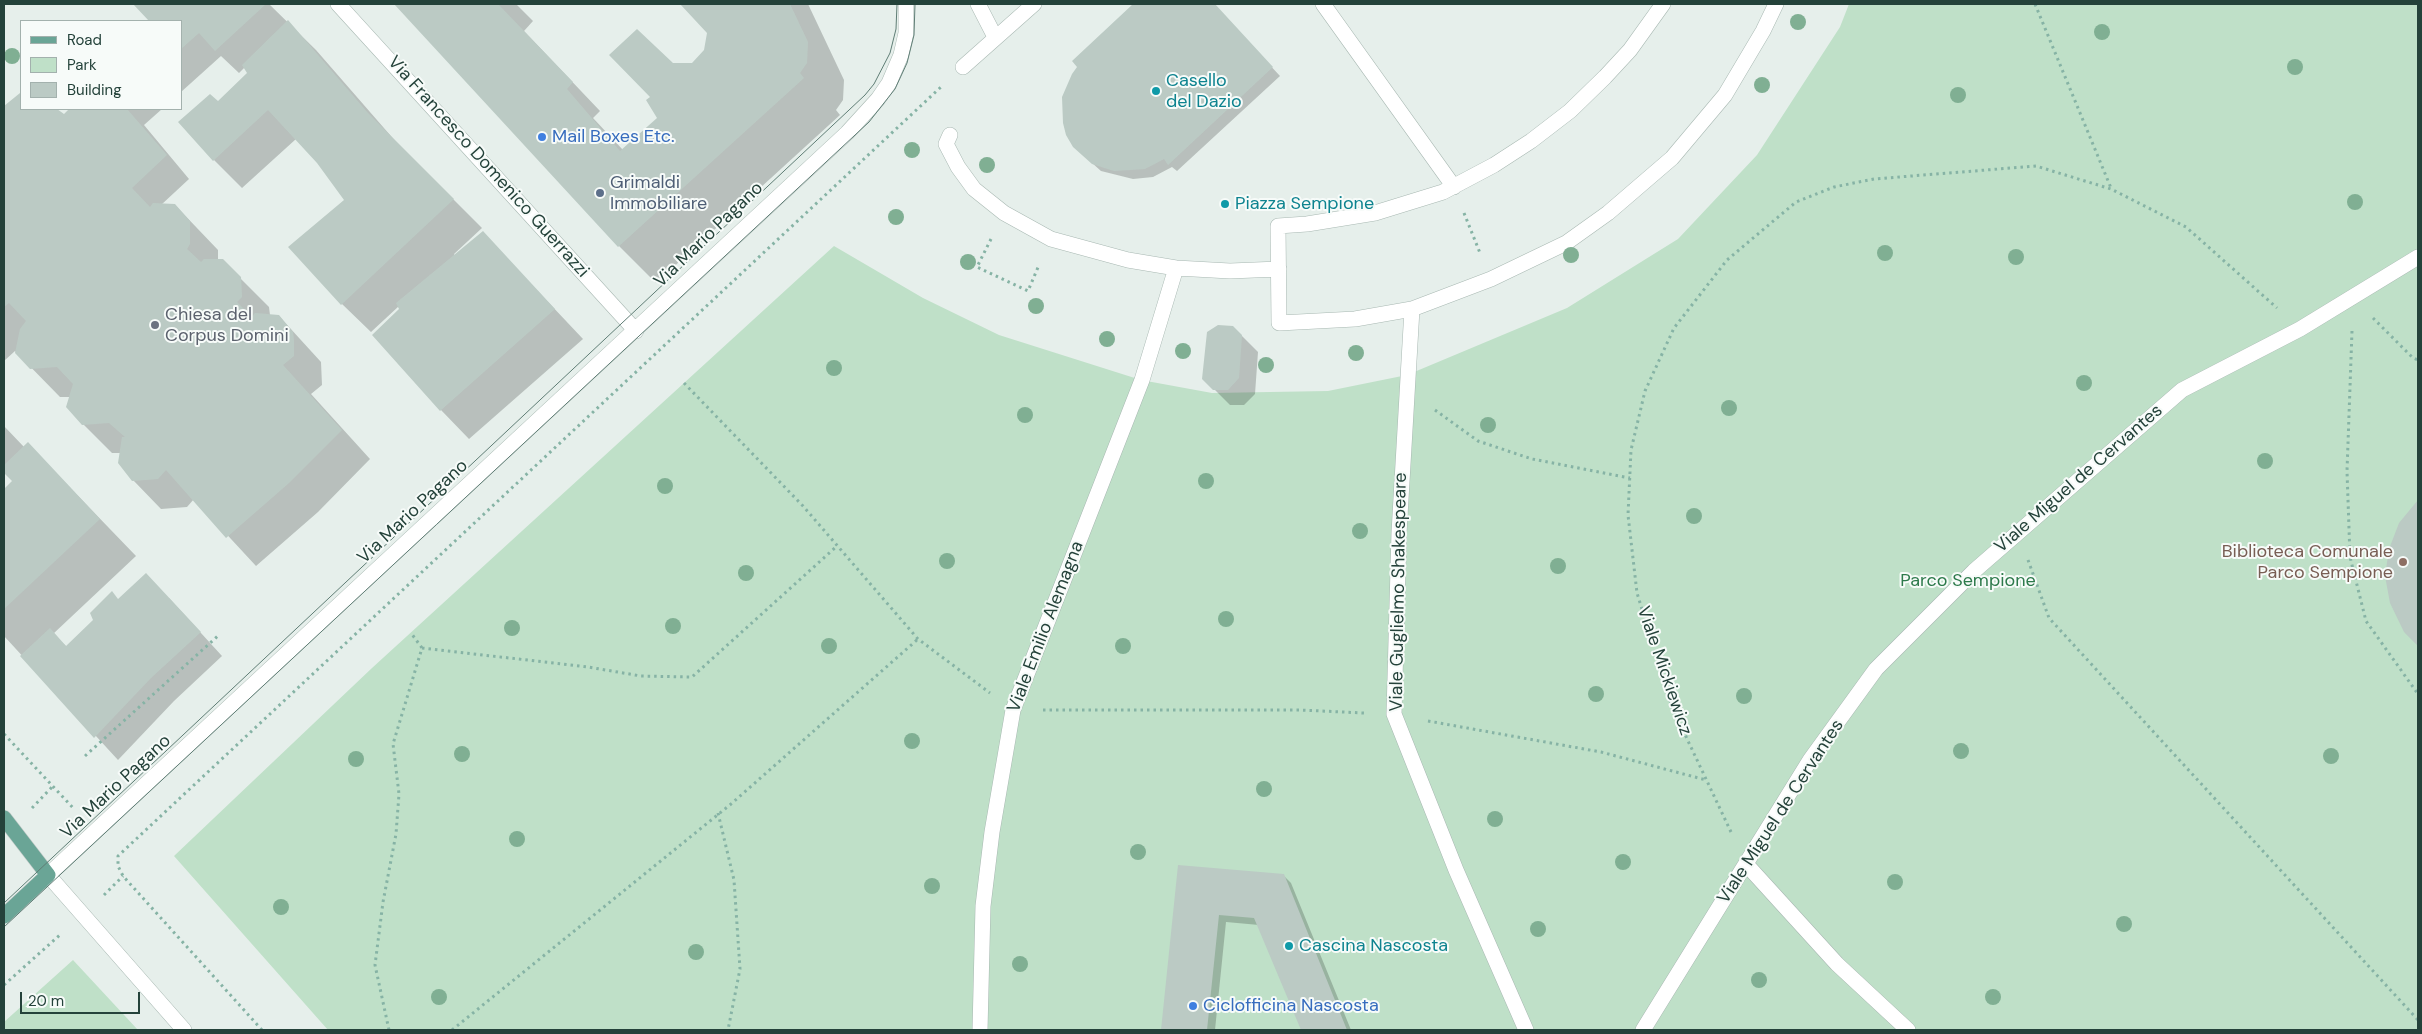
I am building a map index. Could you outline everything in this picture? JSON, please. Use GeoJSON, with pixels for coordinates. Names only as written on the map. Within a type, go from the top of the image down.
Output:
{"type":"FeatureCollection","features":[{"type":"Feature","properties":{"kind":"main road"},"geometry":{"type":"LineString","coordinates":[[4,818],[48,875]]}},
{"type":"Feature","properties":{"kind":"main road","name":"Via Mario Pagano"},"geometry":{"type":"LineString","coordinates":[[4,916],[48,875]]}},
{"type":"Feature","properties":{"kind":"street","name":"Via Francesco Domenico Guerrazzi"},"geometry":{"type":"LineString","coordinates":[[338,4],[636,331]]}},
{"type":"Feature","properties":{"kind":"street","name":"Via Mario Pagano"},"geometry":{"type":"LineString","coordinates":[[48,875],[636,331],[847,133],[878,99],[889,83],[906,33],[906,4]]}},
{"type":"Feature","properties":{"kind":"street"},"geometry":{"type":"LineString","coordinates":[[978,4],[995,37]]}},
{"type":"Feature","properties":{"kind":"street"},"geometry":{"type":"LineString","coordinates":[[963,67],[1034,4]]}},
{"type":"Feature","properties":{"kind":"street"},"geometry":{"type":"LineString","coordinates":[[1323,4],[1454,187]]}},
{"type":"Feature","properties":{"kind":"street"},"geometry":{"type":"LineString","coordinates":[[1663,4],[1630,50],[1570,111],[1531,141],[1454,187],[1444,192],[1376,213],[1308,224],[1278,226],[1279,323],[1355,319],[1412,309],[1491,279],[1566,243],[1608,213],[1672,158],[1725,95],[1763,31],[1776,4]]}},
{"type":"Feature","properties":{"kind":"street"},"geometry":{"type":"LineString","coordinates":[[950,135],[946,144],[958,167],[974,189],[1004,213],[1051,239],[1128,260],[1176,268],[1230,271],[1279,269]]}},
{"type":"Feature","properties":{"kind":"street","name":"Viale Miguel de Cervantes"},"geometry":{"type":"LineString","coordinates":[[1643,1030],[1810,760],[1876,669],[1974,570],[2182,390],[2300,329],[2354,298],[2418,257]]}},
{"type":"Feature","properties":{"kind":"street","name":"Viale Emilio Alemagna"},"geometry":{"type":"LineString","coordinates":[[980,1030],[982,906],[992,832],[1013,710],[1142,380],[1176,268]]}},
{"type":"Feature","properties":{"kind":"street","name":"Viale Guglielmo Shakespeare"},"geometry":{"type":"LineString","coordinates":[[1412,309],[1399,532],[1394,714],[1456,870],[1526,1030]]}},
{"type":"Feature","properties":{"kind":"street"},"geometry":{"type":"LineString","coordinates":[[1746,864],[1837,964],[1908,1030]]}},
{"type":"Feature","properties":{"kind":"street"},"geometry":{"type":"LineString","coordinates":[[48,875],[184,1030]]}},
{"type":"Feature","properties":{"kind":"path"},"geometry":{"type":"LineString","coordinates":[[2036,4],[2111,189]]}},
{"type":"Feature","properties":{"kind":"path"},"geometry":{"type":"LineString","coordinates":[[262,1030],[123,876],[118,866],[118,856],[963,67]]}},
{"type":"Feature","properties":{"kind":"path","name":"Viale Mickiewicz"},"geometry":{"type":"LineString","coordinates":[[1746,864],[1672,707],[1637,593],[1628,515],[1631,450],[1645,391],[1674,328],[1727,260],[1796,202],[1834,187],[1874,179],[2036,166],[2111,189],[2186,227],[2300,329]]}},
{"type":"Feature","properties":{"kind":"path"},"geometry":{"type":"LineString","coordinates":[[1454,187],[1491,279]]}},
{"type":"Feature","properties":{"kind":"path"},"geometry":{"type":"LineString","coordinates":[[1004,213],[977,267],[1028,291],[1051,239]]}},
{"type":"Feature","properties":{"kind":"path"},"geometry":{"type":"LineString","coordinates":[[2354,298],[2413,358],[2418,360]]}},
{"type":"Feature","properties":{"kind":"path"},"geometry":{"type":"LineString","coordinates":[[2354,298],[2347,471],[2350,556],[2366,620],[2418,694]]}},
{"type":"Feature","properties":{"kind":"path"},"geometry":{"type":"LineString","coordinates":[[684,383],[802,506],[918,639],[1013,710],[1300,710],[1394,714],[1602,752],[1706,780]]}},
{"type":"Feature","properties":{"kind":"path"},"geometry":{"type":"LineString","coordinates":[[1406,390],[1478,441],[1532,459],[1630,478]]}},
{"type":"Feature","properties":{"kind":"path"},"geometry":{"type":"LineString","coordinates":[[2018,532],[2049,618],[2418,1020]]}},
{"type":"Feature","properties":{"kind":"path"},"geometry":{"type":"LineString","coordinates":[[411,633],[422,648],[588,667],[641,676],[692,677],[837,546]]}},
{"type":"Feature","properties":{"kind":"path"},"geometry":{"type":"LineString","coordinates":[[85,756],[220,634]]}},
{"type":"Feature","properties":{"kind":"path"},"geometry":{"type":"LineString","coordinates":[[452,1030],[731,804],[918,639]]}},
{"type":"Feature","properties":{"kind":"path"},"geometry":{"type":"LineString","coordinates":[[390,1030],[375,965],[383,902],[396,834],[399,794],[393,744],[422,648]]}},
{"type":"Feature","properties":{"kind":"path"},"geometry":{"type":"LineString","coordinates":[[4,734],[53,786]]}},
{"type":"Feature","properties":{"kind":"path"},"geometry":{"type":"LineString","coordinates":[[718,813],[734,880],[740,969],[728,1030]]}},
{"type":"Feature","properties":{"kind":"path"},"geometry":{"type":"LineString","coordinates":[[4,985],[82,915]]}},
{"type":"Feature","properties":{"kind":"green space","name":"Parco Sempione"},"geometry":{"type":"Polygon","coordinates":[[[1849,4],[2418,4],[2418,1030],[328,1030],[174,856],[372,668],[834,246],[923,298],[999,335],[1141,380],[1212,393],[1328,391],[1407,375],[1567,308],[1678,239],[1757,155],[1840,27],[1849,4]]]}},
{"type":"Feature","properties":{"kind":"green space"},"geometry":{"type":"Polygon","coordinates":[[[73,960],[138,1030],[4,1030],[4,1022],[73,960]]]}},
{"type":"Feature","properties":{"kind":"building"},"geometry":{"type":"Polygon","coordinates":[[[133,4],[266,4],[215,51],[199,33],[182,48],[182,20],[148,20],[133,4]]]}},
{"type":"Feature","properties":{"kind":"building"},"geometry":{"type":"Polygon","coordinates":[[[394,4],[498,4],[573,82],[567,89],[620,151],[657,118],[646,100],[650,97],[609,55],[637,29],[673,63],[692,63],[704,50],[707,33],[680,4],[790,4],[808,42],[807,63],[800,73],[804,78],[618,247],[394,4]]]}},
{"type":"Feature","properties":{"kind":"building","name":"Casello del Dazio"},"geometry":{"type":"Polygon","coordinates":[[[1133,4],[1215,4],[1273,67],[1168,165],[1164,159],[1145,169],[1114,171],[1092,164],[1073,147],[1066,135],[1063,123],[1062,97],[1077,67],[1072,61],[1133,4]]]}},
{"type":"Feature","properties":{"kind":"building"},"geometry":{"type":"Polygon","coordinates":[[[288,20],[368,113],[454,199],[341,305],[288,247],[344,200],[317,163],[268,110],[213,161],[178,122],[210,94],[218,101],[247,73],[242,65],[288,20]]]}},
{"type":"Feature","properties":{"kind":"building","name":"Chiesa del Corpus Domini"},"geometry":{"type":"Polygon","coordinates":[[[20,93],[20,110],[58,110],[64,114],[68,110],[128,110],[167,155],[132,188],[150,207],[153,203],[175,204],[190,221],[190,244],[187,249],[201,262],[204,259],[223,259],[241,277],[242,297],[237,302],[252,317],[255,313],[279,315],[293,332],[294,356],[283,365],[342,430],[289,483],[226,538],[166,470],[158,479],[132,481],[118,463],[122,437],[125,437],[109,423],[82,425],[66,407],[73,384],[57,367],[30,369],[15,353],[20,329],[26,321],[9,303],[4,307],[4,106],[20,93]]]}},
{"type":"Feature","properties":{"kind":"building"},"geometry":{"type":"Polygon","coordinates":[[[483,231],[555,309],[440,411],[372,335],[399,309],[396,303],[483,231]]]}},
{"type":"Feature","properties":{"kind":"building"},"geometry":{"type":"Polygon","coordinates":[[[1218,325],[1233,326],[1242,335],[1239,378],[1228,390],[1213,390],[1202,379],[1207,332],[1218,325]]]}},
{"type":"Feature","properties":{"kind":"building"},"geometry":{"type":"Polygon","coordinates":[[[28,442],[100,519],[4,609],[4,489],[12,481],[4,473],[4,465],[28,442]]]}},
{"type":"Feature","properties":{"kind":"building","name":"Biblioteca Comunale Parco Sempione"},"geometry":{"type":"Polygon","coordinates":[[[2418,500],[2418,646],[2404,632],[2390,603],[2385,576],[2389,549],[2399,523],[2418,500]]]}},
{"type":"Feature","properties":{"kind":"building"},"geometry":{"type":"Polygon","coordinates":[[[146,573],[201,632],[151,678],[94,738],[20,656],[50,628],[66,646],[93,620],[90,613],[112,591],[118,599],[146,573]]]}},
{"type":"Feature","properties":{"kind":"building","name":"Cascina Nascosta"},"geometry":{"type":"Polygon","coordinates":[[[1178,865],[1284,874],[1347,1030],[1301,1030],[1254,918],[1219,915],[1207,1030],[1161,1030],[1178,865]]]}},
{"type":"Feature","properties":{"kind":"tram line"},"geometry":{"type":"LineString","coordinates":[[4,903],[865,95],[874,84],[890,53],[896,29],[897,4]]}},
{"type":"Feature","properties":{"kind":"tram line"},"geometry":{"type":"LineString","coordinates":[[4,927],[869,122],[895,89],[907,63],[914,35],[915,4]]}},
{"type":"Feature","properties":{"kind":"place","name":"Casello del Dazio"},"geometry":{"type":"Point","coordinates":[1156,91]}},
{"type":"Feature","properties":{"kind":"place","name":"Mail Boxes Etc."},"geometry":{"type":"Point","coordinates":[542,137]}},
{"type":"Feature","properties":{"kind":"place","name":"Grimaldi Immobiliare"},"geometry":{"type":"Point","coordinates":[600,193]}},
{"type":"Feature","properties":{"kind":"place","name":"Piazza Sempione"},"geometry":{"type":"Point","coordinates":[1225,204]}},
{"type":"Feature","properties":{"kind":"place","name":"Chiesa del Corpus Domini"},"geometry":{"type":"Point","coordinates":[155,325]}},
{"type":"Feature","properties":{"kind":"place","name":"Biblioteca Comunale Parco Sempione"},"geometry":{"type":"Point","coordinates":[2403,562]}},
{"type":"Feature","properties":{"kind":"place","name":"Cascina Nascosta"},"geometry":{"type":"Point","coordinates":[1289,946]}},
{"type":"Feature","properties":{"kind":"place","name":"Ciclofficina Nascosta"},"geometry":{"type":"Point","coordinates":[1193,1006]}}]}
